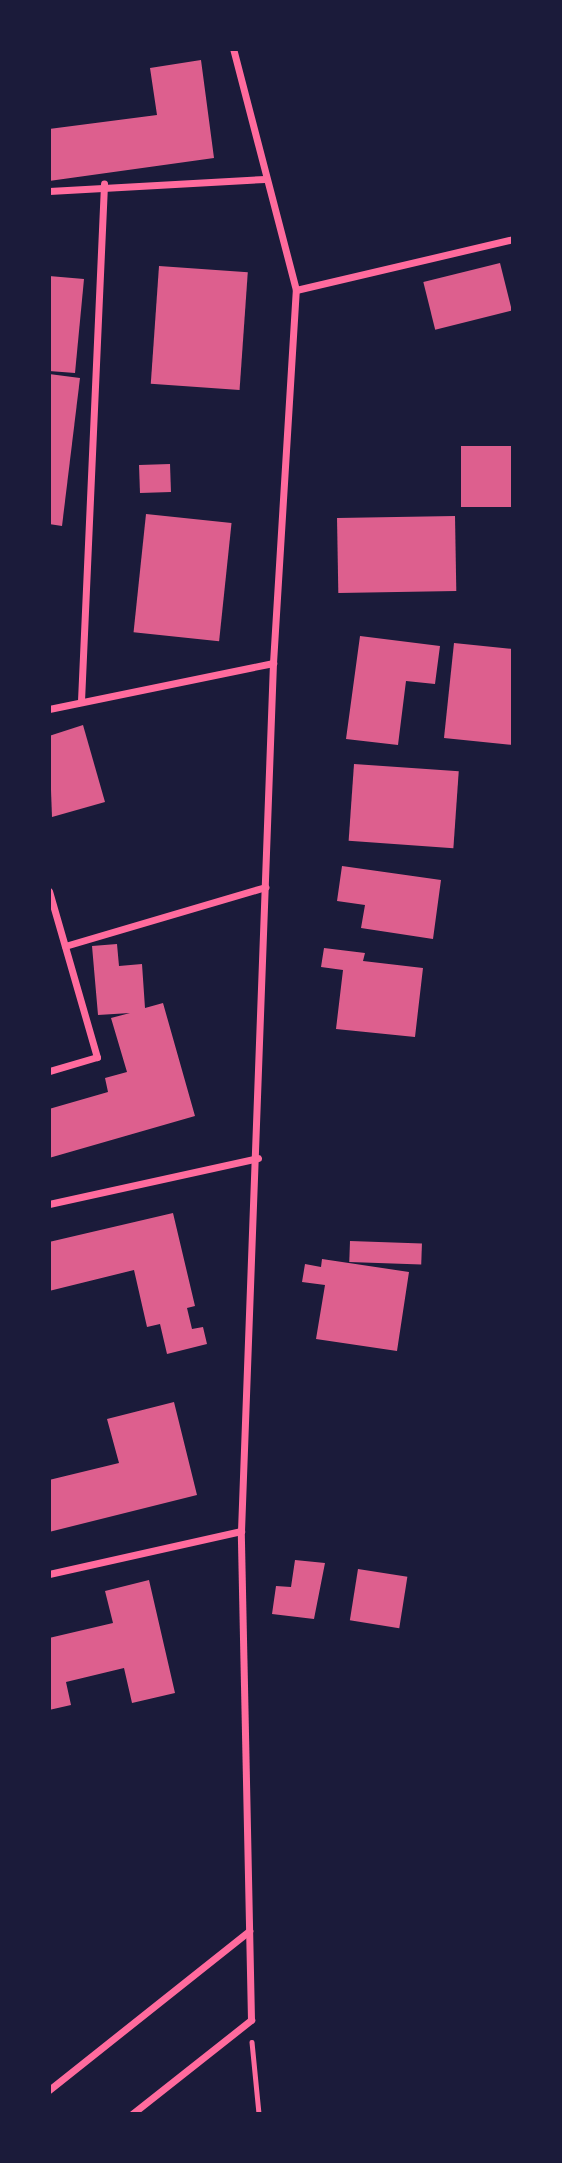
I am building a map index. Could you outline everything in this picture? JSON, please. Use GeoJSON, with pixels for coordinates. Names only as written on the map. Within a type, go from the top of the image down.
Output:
{"type":"FeatureCollection","features":[{"type":"Feature","properties":{"kind":"street"},"geometry":{"type":"LineString","coordinates":[[132,2114],[251,2020],[241,1531],[258,1158],[273,663],[296,290],[233,49]]}},
{"type":"Feature","properties":{"kind":"street"},"geometry":{"type":"LineString","coordinates":[[49,191],[104,184],[265,179]]}},
{"type":"Feature","properties":{"kind":"street"},"geometry":{"type":"LineString","coordinates":[[81,701],[104,184]]}},
{"type":"Feature","properties":{"kind":"street"},"geometry":{"type":"LineString","coordinates":[[296,290],[513,239]]}},
{"type":"Feature","properties":{"kind":"street"},"geometry":{"type":"LineString","coordinates":[[49,709],[273,663]]}},
{"type":"Feature","properties":{"kind":"street"},"geometry":{"type":"LineString","coordinates":[[65,946],[266,887]]}},
{"type":"Feature","properties":{"kind":"street"},"geometry":{"type":"LineString","coordinates":[[49,891],[97,1057],[49,1071]]}},
{"type":"Feature","properties":{"kind":"street"},"geometry":{"type":"LineString","coordinates":[[49,1203],[258,1158]]}},
{"type":"Feature","properties":{"kind":"street"},"geometry":{"type":"LineString","coordinates":[[49,1574],[241,1531]]}},
{"type":"Feature","properties":{"kind":"street"},"geometry":{"type":"LineString","coordinates":[[49,2090],[249,1931]]}},
{"type":"Feature","properties":{"kind":"path"},"geometry":{"type":"LineString","coordinates":[[251,2020],[258,2114]]}},
{"type":"Feature","properties":{"kind":"building"},"geometry":{"type":"Polygon","coordinates":[[[201,60],[214,158],[49,181],[49,129],[157,115],[150,68],[201,60]]]}},
{"type":"Feature","properties":{"kind":"building"},"geometry":{"type":"Polygon","coordinates":[[[500,263],[512,311],[435,330],[423,282],[500,263]]]}},
{"type":"Feature","properties":{"kind":"building"},"geometry":{"type":"Polygon","coordinates":[[[159,266],[248,272],[240,390],[151,384],[159,266]]]}},
{"type":"Feature","properties":{"kind":"building"},"geometry":{"type":"Polygon","coordinates":[[[49,276],[84,279],[75,373],[49,371],[49,276]]]}},
{"type":"Feature","properties":{"kind":"building"},"geometry":{"type":"Polygon","coordinates":[[[49,374],[80,378],[62,526],[49,524],[49,374]]]}},
{"type":"Feature","properties":{"kind":"building"},"geometry":{"type":"Polygon","coordinates":[[[461,446],[513,446],[513,507],[461,507],[461,446]]]}},
{"type":"Feature","properties":{"kind":"building"},"geometry":{"type":"Polygon","coordinates":[[[170,464],[171,492],[140,493],[139,465],[170,464]]]}},
{"type":"Feature","properties":{"kind":"building"},"geometry":{"type":"Polygon","coordinates":[[[146,514],[232,523],[219,641],[134,632],[146,514]]]}},
{"type":"Feature","properties":{"kind":"building"},"geometry":{"type":"Polygon","coordinates":[[[455,516],[456,591],[338,593],[337,518],[455,516]]]}},
{"type":"Feature","properties":{"kind":"building"},"geometry":{"type":"Polygon","coordinates":[[[360,636],[440,646],[435,684],[406,681],[398,745],[346,739],[360,636]]]}},
{"type":"Feature","properties":{"kind":"building"},"geometry":{"type":"Polygon","coordinates":[[[454,643],[513,649],[513,745],[444,738],[454,643]]]}},
{"type":"Feature","properties":{"kind":"building"},"geometry":{"type":"Polygon","coordinates":[[[83,725],[105,802],[52,817],[49,736],[83,725]]]}},
{"type":"Feature","properties":{"kind":"building"},"geometry":{"type":"Polygon","coordinates":[[[354,764],[459,771],[453,848],[349,841],[354,764]]]}},
{"type":"Feature","properties":{"kind":"building"},"geometry":{"type":"Polygon","coordinates":[[[342,866],[441,880],[433,939],[361,928],[365,905],[337,901],[342,866]]]}},
{"type":"Feature","properties":{"kind":"building"},"geometry":{"type":"Polygon","coordinates":[[[117,944],[119,966],[142,964],[145,1008],[163,1003],[195,1116],[49,1158],[49,1109],[108,1092],[105,1078],[127,1072],[111,1018],[130,1013],[98,1015],[92,946],[117,944]]]}},
{"type":"Feature","properties":{"kind":"building"},"geometry":{"type":"Polygon","coordinates":[[[324,948],[365,953],[363,961],[423,968],[415,1037],[336,1029],[343,970],[321,967],[324,948]]]}},
{"type":"Feature","properties":{"kind":"building"},"geometry":{"type":"Polygon","coordinates":[[[173,1213],[195,1306],[187,1308],[192,1329],[203,1327],[207,1344],[167,1354],[160,1324],[147,1327],[134,1270],[49,1291],[49,1242],[173,1213]]]}},
{"type":"Feature","properties":{"kind":"building"},"geometry":{"type":"Polygon","coordinates":[[[350,1241],[422,1244],[421,1264],[349,1262],[350,1241]]]}},
{"type":"Feature","properties":{"kind":"building"},"geometry":{"type":"Polygon","coordinates":[[[322,1259],[409,1272],[397,1351],[316,1339],[325,1285],[302,1282],[305,1264],[321,1267],[322,1259]]]}},
{"type":"Feature","properties":{"kind":"building"},"geometry":{"type":"Polygon","coordinates":[[[174,1402],[197,1495],[49,1532],[49,1480],[119,1463],[107,1419],[174,1402]]]}},
{"type":"Feature","properties":{"kind":"building"},"geometry":{"type":"Polygon","coordinates":[[[295,1560],[325,1563],[314,1619],[272,1614],[276,1586],[291,1587],[295,1560]]]}},
{"type":"Feature","properties":{"kind":"building"},"geometry":{"type":"Polygon","coordinates":[[[358,1569],[407,1577],[399,1628],[350,1620],[358,1569]]]}},
{"type":"Feature","properties":{"kind":"building"},"geometry":{"type":"Polygon","coordinates":[[[149,1580],[175,1693],[132,1703],[124,1668],[66,1682],[71,1705],[49,1710],[49,1638],[113,1623],[105,1591],[149,1580]]]}}]}
